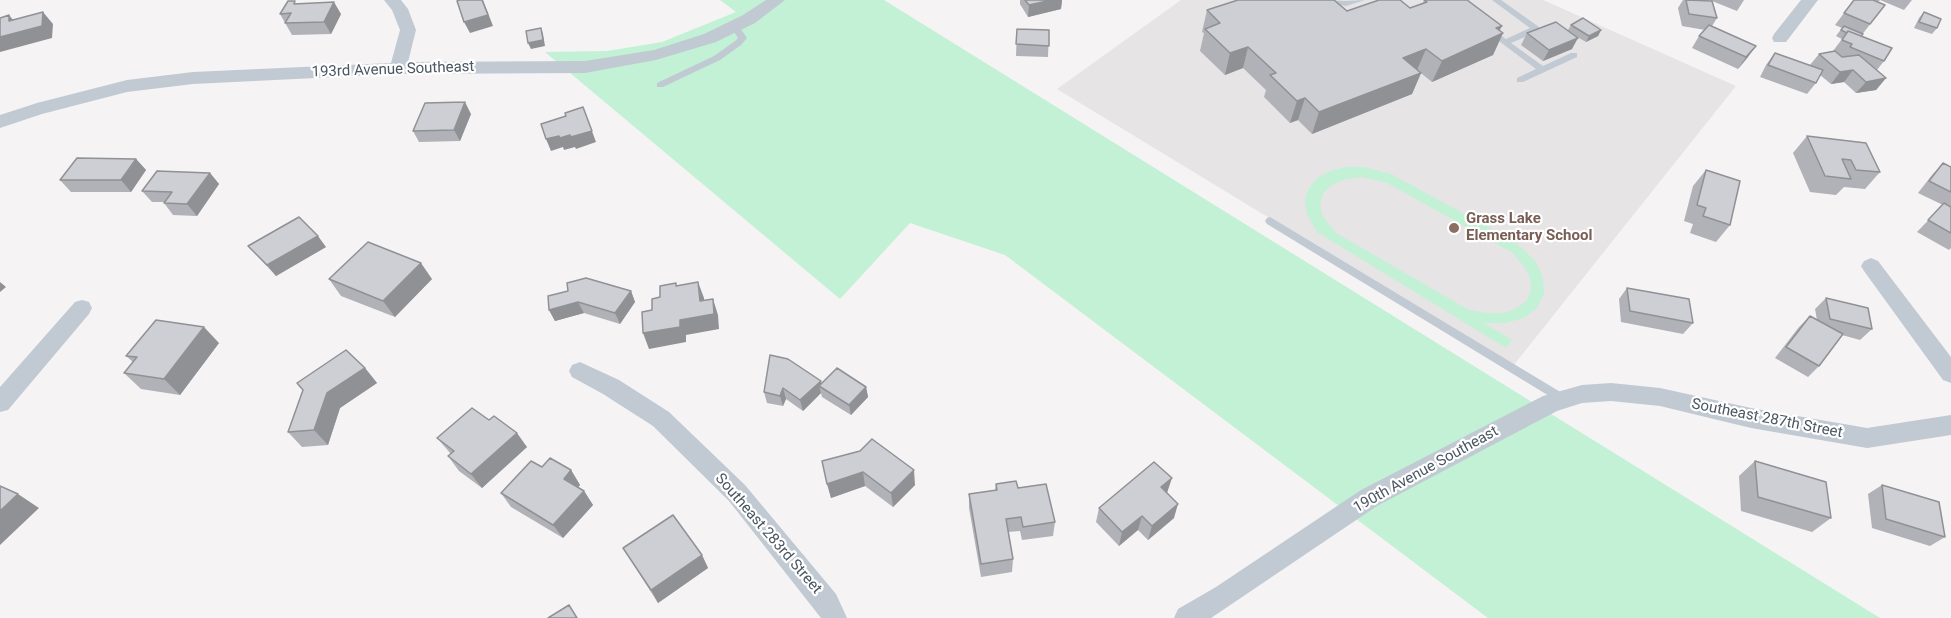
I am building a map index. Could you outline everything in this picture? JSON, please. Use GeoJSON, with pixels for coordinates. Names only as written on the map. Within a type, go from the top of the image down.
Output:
{"type":"FeatureCollection","features":[{"type":"Feature","properties":{"kind":"street"},"geometry":{"type":"LineString","coordinates":[[392,0],[400,9],[408,30],[398,68]]}},
{"type":"Feature","properties":{"kind":"street","name":"193rd Avenue Southeast"},"geometry":{"type":"LineString","coordinates":[[0,122],[37,109],[127,86],[193,78],[398,68],[585,67],[656,55],[710,38],[735,27],[777,0]]}},
{"type":"Feature","properties":{"kind":"street"},"geometry":{"type":"LineString","coordinates":[[1780,38],[1810,0]]}},
{"type":"Feature","properties":{"kind":"street"},"geometry":{"type":"LineString","coordinates":[[1871,266],[1951,374]]}},
{"type":"Feature","properties":{"kind":"street"},"geometry":{"type":"LineString","coordinates":[[0,403],[82,308]]}},
{"type":"Feature","properties":{"kind":"street","name":"Southeast 283rd Street"},"geometry":{"type":"LineString","coordinates":[[580,370],[661,419],[678,435],[737,493],[827,603],[834,618]]}},
{"type":"Feature","properties":{"kind":"street","name":"Southeast 287th Street"},"geometry":{"type":"LineString","coordinates":[[1573,397],[1611,392],[1660,398],[1751,418],[1867,438],[1951,425]]}},
{"type":"Feature","properties":{"kind":"street","name":"190th Avenue Southeast"},"geometry":{"type":"LineString","coordinates":[[1187,618],[1225,596],[1369,498],[1551,403],[1573,397]]}},
{"type":"Feature","properties":{"kind":"lane"},"geometry":{"type":"LineString","coordinates":[[1321,0],[1346,4],[1360,0]]}},
{"type":"Feature","properties":{"kind":"lane"},"geometry":{"type":"LineString","coordinates":[[1496,0],[1536,29],[1504,42]]}},
{"type":"Feature","properties":{"kind":"lane"},"geometry":{"type":"LineString","coordinates":[[660,85],[717,58],[738,44],[743,38],[735,27]]}},
{"type":"Feature","properties":{"kind":"lane"},"geometry":{"type":"LineString","coordinates":[[1485,28],[1542,70]]}},
{"type":"Feature","properties":{"kind":"lane"},"geometry":{"type":"LineString","coordinates":[[1520,80],[1574,55]]}},
{"type":"Feature","properties":{"kind":"lane"},"geometry":{"type":"LineString","coordinates":[[1270,221],[1573,397]]}},
{"type":"Feature","properties":{"kind":"shaded area","name":"Grass Lake Elementary School"},"geometry":{"type":"Polygon","coordinates":[[[1181,0],[1543,0],[1736,86],[1513,366],[1057,89],[1181,0]]]}},
{"type":"Feature","properties":{"kind":"green space"},"geometry":{"type":"Polygon","coordinates":[[[720,0],[884,0],[1880,618],[1488,618],[1005,255],[910,223],[840,299],[545,52],[607,51],[662,42],[736,12],[720,0]]]}},
{"type":"Feature","properties":{"kind":"green space"},"geometry":{"type":"Polygon","coordinates":[[[1346,167],[1364,167],[1391,174],[1507,237],[1536,262],[1543,278],[1544,294],[1537,308],[1524,318],[1505,323],[1484,323],[1512,340],[1506,348],[1317,232],[1307,214],[1305,200],[1309,188],[1317,178],[1330,171],[1346,167]],[[1361,177],[1333,184],[1324,192],[1320,203],[1322,215],[1336,233],[1469,310],[1504,313],[1517,308],[1527,300],[1531,289],[1530,277],[1513,253],[1387,183],[1361,177]]]}},
{"type":"Feature","properties":{"kind":"building"},"geometry":{"type":"Polygon","coordinates":[[[482,0],[488,15],[464,22],[457,1],[482,0]]]}},
{"type":"Feature","properties":{"kind":"building"},"geometry":{"type":"Polygon","coordinates":[[[1025,0],[1052,0],[1029,5],[1025,0]]]}},
{"type":"Feature","properties":{"kind":"building"},"geometry":{"type":"Polygon","coordinates":[[[1238,0],[1334,0],[1347,11],[1379,0],[1400,0],[1410,8],[1427,2],[1424,0],[1467,0],[1502,26],[1496,28],[1503,33],[1442,61],[1426,49],[1403,58],[1421,73],[1319,112],[1305,98],[1297,101],[1270,75],[1276,73],[1248,47],[1230,53],[1205,29],[1220,23],[1207,10],[1238,0]]]}},
{"type":"Feature","properties":{"kind":"building"},"geometry":{"type":"Polygon","coordinates":[[[1686,0],[1712,1],[1717,18],[1689,14],[1686,0]]]}},
{"type":"Feature","properties":{"kind":"building"},"geometry":{"type":"Polygon","coordinates":[[[1854,0],[1873,0],[1885,5],[1870,24],[1844,13],[1854,0]]]}},
{"type":"Feature","properties":{"kind":"building"},"geometry":{"type":"Polygon","coordinates":[[[288,1],[295,1],[294,4],[334,2],[324,22],[285,23],[291,13],[280,14],[288,1]]]}},
{"type":"Feature","properties":{"kind":"building"},"geometry":{"type":"Polygon","coordinates":[[[43,12],[42,26],[0,37],[0,18],[9,15],[9,21],[43,12]]]}},
{"type":"Feature","properties":{"kind":"building"},"geometry":{"type":"Polygon","coordinates":[[[1924,12],[1941,19],[1937,28],[1919,22],[1924,12]]]}},
{"type":"Feature","properties":{"kind":"building"},"geometry":{"type":"Polygon","coordinates":[[[1583,18],[1601,30],[1589,36],[1571,25],[1583,18]]]}},
{"type":"Feature","properties":{"kind":"building"},"geometry":{"type":"Polygon","coordinates":[[[1556,22],[1578,38],[1549,50],[1527,33],[1556,22]]]}},
{"type":"Feature","properties":{"kind":"building"},"geometry":{"type":"Polygon","coordinates":[[[1709,25],[1756,46],[1746,57],[1699,36],[1709,25]]]}},
{"type":"Feature","properties":{"kind":"building"},"geometry":{"type":"Polygon","coordinates":[[[1844,26],[1863,34],[1861,36],[1848,31],[1847,33],[1841,30],[1844,26]]]}},
{"type":"Feature","properties":{"kind":"building"},"geometry":{"type":"Polygon","coordinates":[[[541,28],[543,40],[528,43],[526,31],[541,28]]]}},
{"type":"Feature","properties":{"kind":"building"},"geometry":{"type":"Polygon","coordinates":[[[1017,29],[1049,30],[1049,46],[1016,44],[1017,29]]]}},
{"type":"Feature","properties":{"kind":"building"},"geometry":{"type":"Polygon","coordinates":[[[1848,31],[1892,48],[1884,61],[1850,47],[1852,44],[1842,40],[1848,31]]]}},
{"type":"Feature","properties":{"kind":"building"},"geometry":{"type":"Polygon","coordinates":[[[1835,51],[1842,57],[1859,55],[1886,78],[1866,82],[1853,70],[1840,72],[1819,54],[1835,51]]]}},
{"type":"Feature","properties":{"kind":"building"},"geometry":{"type":"Polygon","coordinates":[[[1775,53],[1823,70],[1816,83],[1768,65],[1775,53]]]}},
{"type":"Feature","properties":{"kind":"building"},"geometry":{"type":"Polygon","coordinates":[[[465,102],[454,130],[413,131],[425,103],[465,102]]]}},
{"type":"Feature","properties":{"kind":"building"},"geometry":{"type":"Polygon","coordinates":[[[583,107],[592,131],[571,137],[570,135],[546,139],[541,124],[566,116],[565,113],[583,107]]]}},
{"type":"Feature","properties":{"kind":"building"},"geometry":{"type":"Polygon","coordinates":[[[1807,136],[1866,143],[1880,172],[1856,170],[1851,160],[1842,159],[1851,179],[1825,176],[1807,136]]]}},
{"type":"Feature","properties":{"kind":"building"},"geometry":{"type":"Polygon","coordinates":[[[77,158],[136,159],[121,180],[60,180],[77,158]]]}},
{"type":"Feature","properties":{"kind":"building"},"geometry":{"type":"Polygon","coordinates":[[[1943,163],[1951,167],[1951,192],[1929,181],[1943,163]]]}},
{"type":"Feature","properties":{"kind":"building"},"geometry":{"type":"Polygon","coordinates":[[[1706,170],[1740,181],[1730,225],[1703,216],[1706,208],[1697,205],[1706,170]]]}},
{"type":"Feature","properties":{"kind":"building"},"geometry":{"type":"Polygon","coordinates":[[[157,171],[210,173],[187,204],[164,203],[172,192],[142,191],[157,171]]]}},
{"type":"Feature","properties":{"kind":"building"},"geometry":{"type":"Polygon","coordinates":[[[1944,203],[1951,207],[1951,233],[1928,220],[1944,203]]]}},
{"type":"Feature","properties":{"kind":"building"},"geometry":{"type":"Polygon","coordinates":[[[299,217],[318,236],[267,265],[248,246],[299,217]]]}},
{"type":"Feature","properties":{"kind":"building"},"geometry":{"type":"Polygon","coordinates":[[[368,242],[421,263],[383,301],[329,279],[368,242]]]}},
{"type":"Feature","properties":{"kind":"building"},"geometry":{"type":"Polygon","coordinates":[[[586,278],[631,291],[615,313],[578,302],[549,310],[548,296],[568,291],[567,283],[586,278]]]}},
{"type":"Feature","properties":{"kind":"building"},"geometry":{"type":"Polygon","coordinates":[[[698,282],[700,301],[713,299],[714,314],[680,320],[680,327],[643,333],[642,312],[652,310],[652,299],[660,297],[660,286],[698,282]]]}},
{"type":"Feature","properties":{"kind":"building"},"geometry":{"type":"Polygon","coordinates":[[[1627,288],[1689,299],[1693,323],[1630,311],[1627,288]]]}},
{"type":"Feature","properties":{"kind":"building"},"geometry":{"type":"Polygon","coordinates":[[[1826,298],[1868,308],[1872,329],[1830,319],[1826,298]]]}},
{"type":"Feature","properties":{"kind":"building"},"geometry":{"type":"Polygon","coordinates":[[[1810,316],[1843,334],[1819,366],[1786,347],[1810,316]]]}},
{"type":"Feature","properties":{"kind":"building"},"geometry":{"type":"Polygon","coordinates":[[[156,320],[204,327],[164,379],[124,373],[137,357],[126,356],[156,320]]]}},
{"type":"Feature","properties":{"kind":"building"},"geometry":{"type":"Polygon","coordinates":[[[346,350],[365,368],[327,393],[314,430],[288,432],[303,390],[297,383],[346,350]]]}},
{"type":"Feature","properties":{"kind":"building"},"geometry":{"type":"Polygon","coordinates":[[[770,355],[788,359],[821,381],[800,400],[783,388],[780,396],[764,392],[770,355]]]}},
{"type":"Feature","properties":{"kind":"building"},"geometry":{"type":"Polygon","coordinates":[[[837,368],[866,387],[849,405],[819,386],[837,368]]]}},
{"type":"Feature","properties":{"kind":"building"},"geometry":{"type":"Polygon","coordinates":[[[472,408],[489,420],[494,416],[517,433],[471,474],[448,456],[454,451],[437,438],[472,408]]]}},
{"type":"Feature","properties":{"kind":"building"},"geometry":{"type":"Polygon","coordinates":[[[872,439],[914,470],[891,493],[863,472],[827,484],[822,461],[860,451],[872,439]]]}},
{"type":"Feature","properties":{"kind":"building"},"geometry":{"type":"Polygon","coordinates":[[[550,458],[571,470],[564,479],[584,491],[553,525],[501,493],[531,461],[542,467],[550,458]]]}},
{"type":"Feature","properties":{"kind":"building"},"geometry":{"type":"Polygon","coordinates":[[[1755,461],[1826,482],[1831,518],[1758,497],[1755,461]]]}},
{"type":"Feature","properties":{"kind":"building"},"geometry":{"type":"Polygon","coordinates":[[[1154,462],[1172,478],[1161,487],[1178,504],[1152,526],[1142,516],[1122,532],[1099,508],[1154,462]]]}},
{"type":"Feature","properties":{"kind":"building"},"geometry":{"type":"Polygon","coordinates":[[[1016,481],[1018,488],[1046,484],[1055,522],[1023,527],[1021,517],[1006,519],[1013,559],[981,564],[969,494],[997,490],[996,484],[1016,481]]]}},
{"type":"Feature","properties":{"kind":"building"},"geometry":{"type":"Polygon","coordinates":[[[1882,485],[1939,502],[1945,537],[1886,519],[1882,485]]]}},
{"type":"Feature","properties":{"kind":"building"},"geometry":{"type":"Polygon","coordinates":[[[0,486],[18,494],[0,511],[0,486]]]}},
{"type":"Feature","properties":{"kind":"building"},"geometry":{"type":"Polygon","coordinates":[[[673,515],[702,555],[651,590],[623,548],[673,515]]]}},
{"type":"Feature","properties":{"kind":"building"},"geometry":{"type":"Polygon","coordinates":[[[569,605],[577,618],[548,618],[569,605]]]}},
{"type":"Feature","properties":{"kind":"place","name":"Grass Lake Elementary School"},"geometry":{"type":"Point","coordinates":[1454,228]}}]}
